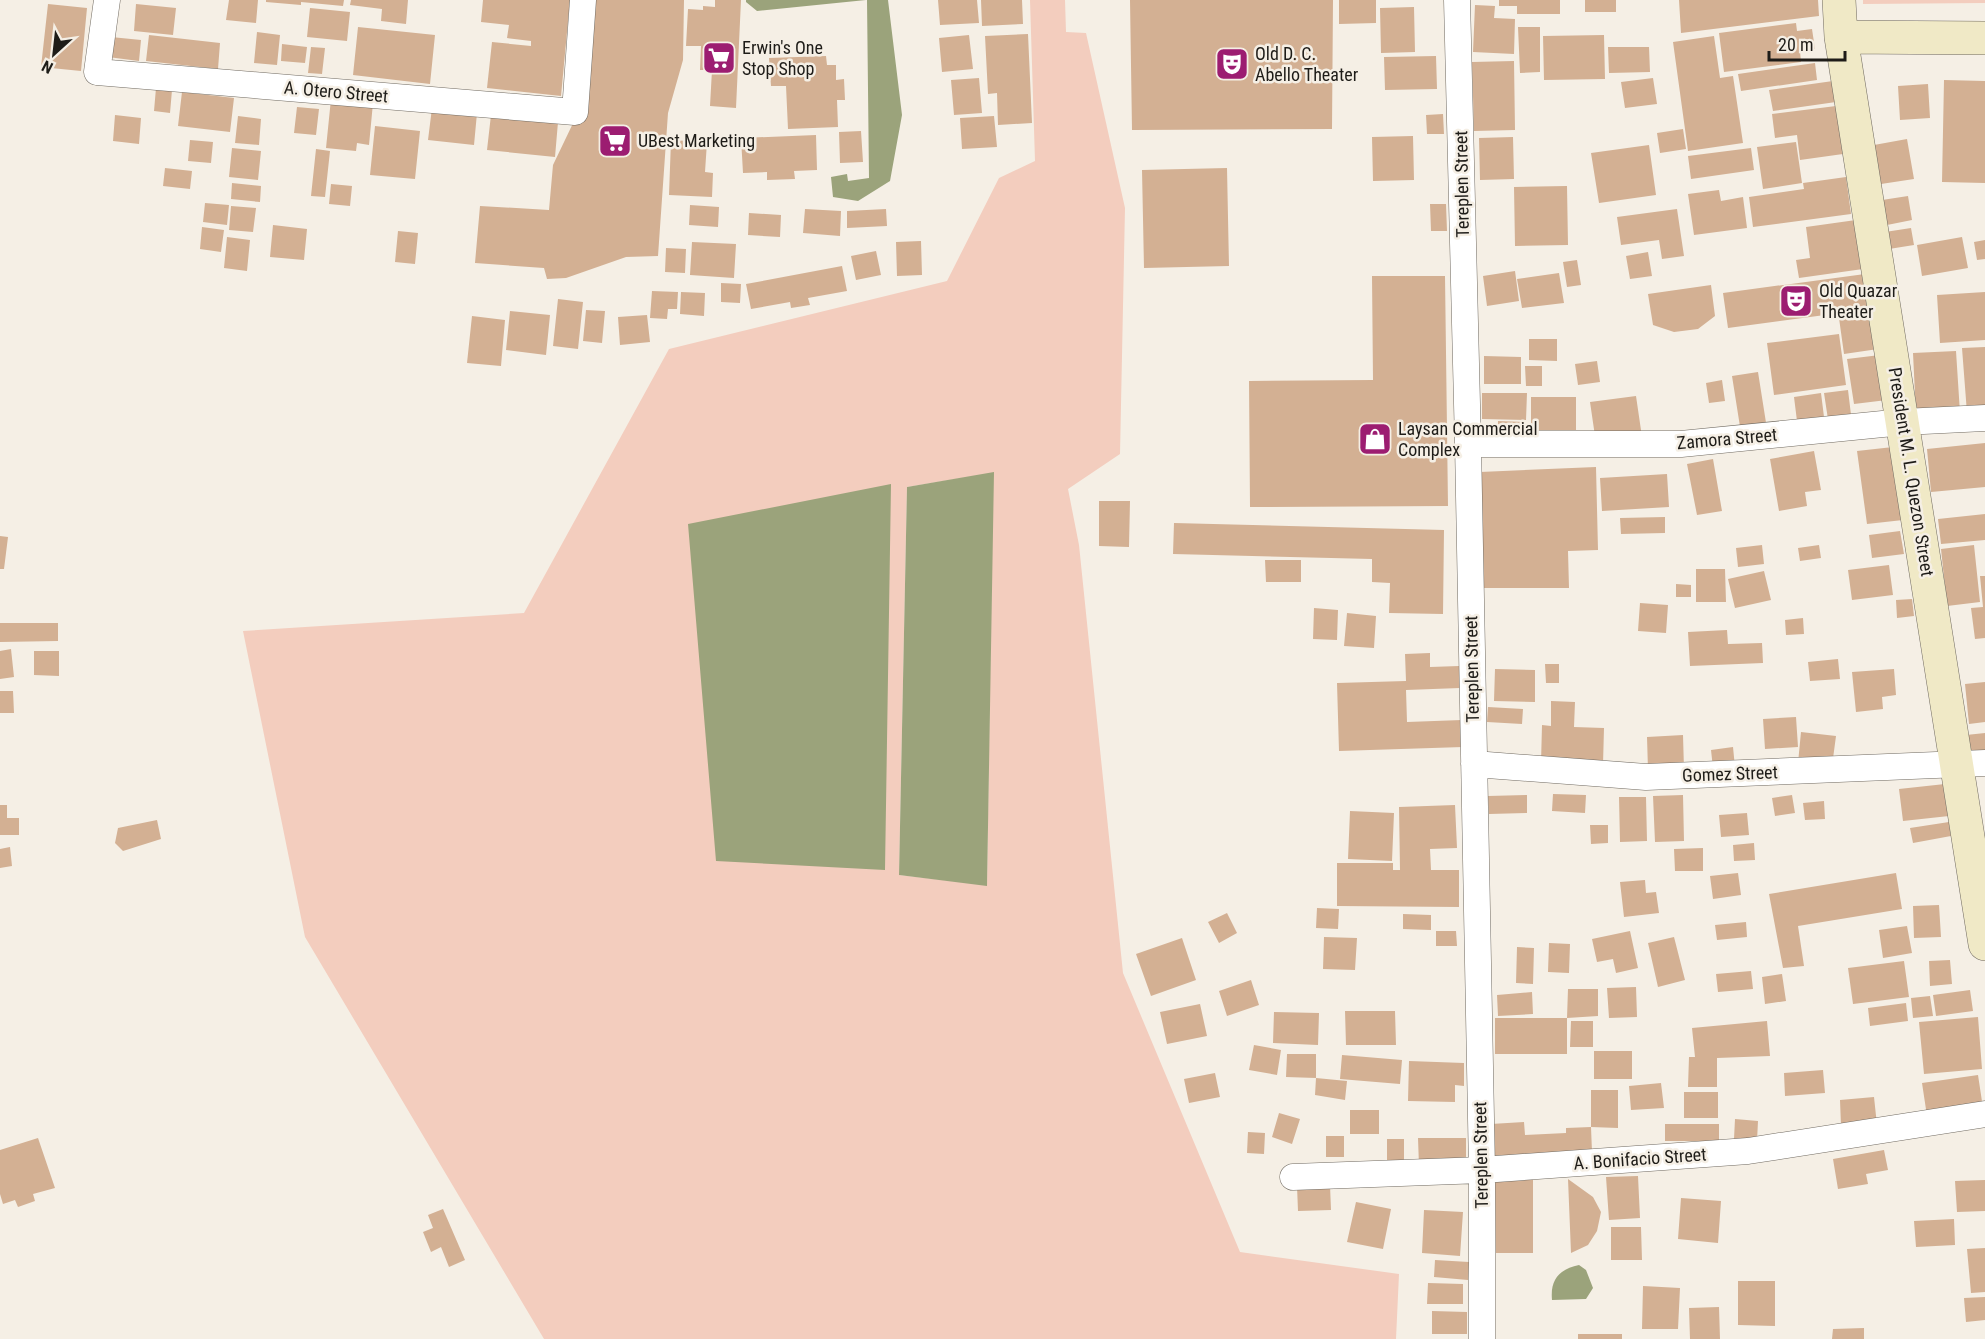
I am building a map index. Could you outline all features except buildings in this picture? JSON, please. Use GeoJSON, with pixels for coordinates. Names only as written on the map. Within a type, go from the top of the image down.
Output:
{"type":"FeatureCollection","features":[{"type":"Feature","properties":{"kind":"main road","name":"President M. L. Quezon Street"},"geometry":{"type":"LineString","coordinates":[[1839,0],[1842,37],[1903,422],[1971,763],[1985,944]]}},
{"type":"Feature","properties":{"kind":"main road"},"geometry":{"type":"LineString","coordinates":[[1842,37],[1985,38]]}},
{"type":"Feature","properties":{"kind":"street","name":"A. Otero Street"},"geometry":{"type":"LineString","coordinates":[[107,0],[97,72],[575,112],[583,0]]}},
{"type":"Feature","properties":{"kind":"street","name":"Tereplen Street"},"geometry":{"type":"LineString","coordinates":[[1457,0],[1482,1170],[1482,1339]]}},
{"type":"Feature","properties":{"kind":"street","name":"Zamora Street"},"geometry":{"type":"LineString","coordinates":[[1468,444],[1681,444],[1903,422],[1985,418]]}},
{"type":"Feature","properties":{"kind":"street","name":"Gomez Street"},"geometry":{"type":"LineString","coordinates":[[1474,764],[1646,777],[1971,763]]}},
{"type":"Feature","properties":{"kind":"street","name":"A. Bonifacio Street"},"geometry":{"type":"LineString","coordinates":[[1293,1177],[1482,1170],[1748,1151],[1985,1114]]}},
{"type":"Feature","properties":{"kind":"shaded area"},"geometry":{"type":"Polygon","coordinates":[[[746,0],[866,0],[757,11],[746,0]]]}},
{"type":"Feature","properties":{"kind":"shaded area"},"geometry":{"type":"Polygon","coordinates":[[[867,0],[888,0],[902,115],[890,181],[858,201],[833,197],[831,177],[847,174],[848,181],[869,178],[867,0]]]}},
{"type":"Feature","properties":{"kind":"shaded area"},"geometry":{"type":"Polygon","coordinates":[[[1030,0],[1065,0],[1066,32],[1086,33],[1125,208],[1120,454],[1068,489],[1079,545],[1123,973],[1240,1252],[1399,1274],[1396,1339],[544,1339],[305,937],[243,631],[524,613],[669,349],[947,281],[999,178],[1035,161],[1030,0]],[[993,473],[907,487],[899,875],[987,885],[993,473]]]}},
{"type":"Feature","properties":{"kind":"shaded area"},"geometry":{"type":"Polygon","coordinates":[[[1863,0],[1985,0],[1985,3],[1863,4],[1863,0]]]}},
{"type":"Feature","properties":{"kind":"shaded area"},"geometry":{"type":"Polygon","coordinates":[[[994,472],[987,886],[899,875],[907,487],[994,472]]]}},
{"type":"Feature","properties":{"kind":"shaded area"},"geometry":{"type":"Polygon","coordinates":[[[891,484],[885,870],[716,861],[688,524],[891,484]]]}},
{"type":"Feature","properties":{"kind":"shaded area"},"geometry":{"type":"Polygon","coordinates":[[[1579,1265],[1586,1270],[1593,1288],[1586,1299],[1552,1300],[1553,1286],[1558,1276],[1566,1269],[1579,1265]]]}},
{"type":"Feature","properties":{"kind":"place","name":"Erwin's One Stop Shop"},"geometry":{"type":"Point","coordinates":[719,58]}},
{"type":"Feature","properties":{"kind":"place","name":"Old D. C. Abello Theater"},"geometry":{"type":"Point","coordinates":[1232,64]}},
{"type":"Feature","properties":{"kind":"place","name":"UBest Marketing"},"geometry":{"type":"Point","coordinates":[615,141]}},
{"type":"Feature","properties":{"kind":"place","name":"Old Quazar Theater"},"geometry":{"type":"Point","coordinates":[1796,301]}},
{"type":"Feature","properties":{"kind":"place","name":"Laysan Commercial Complex"},"geometry":{"type":"Point","coordinates":[1375,439]}}]}
